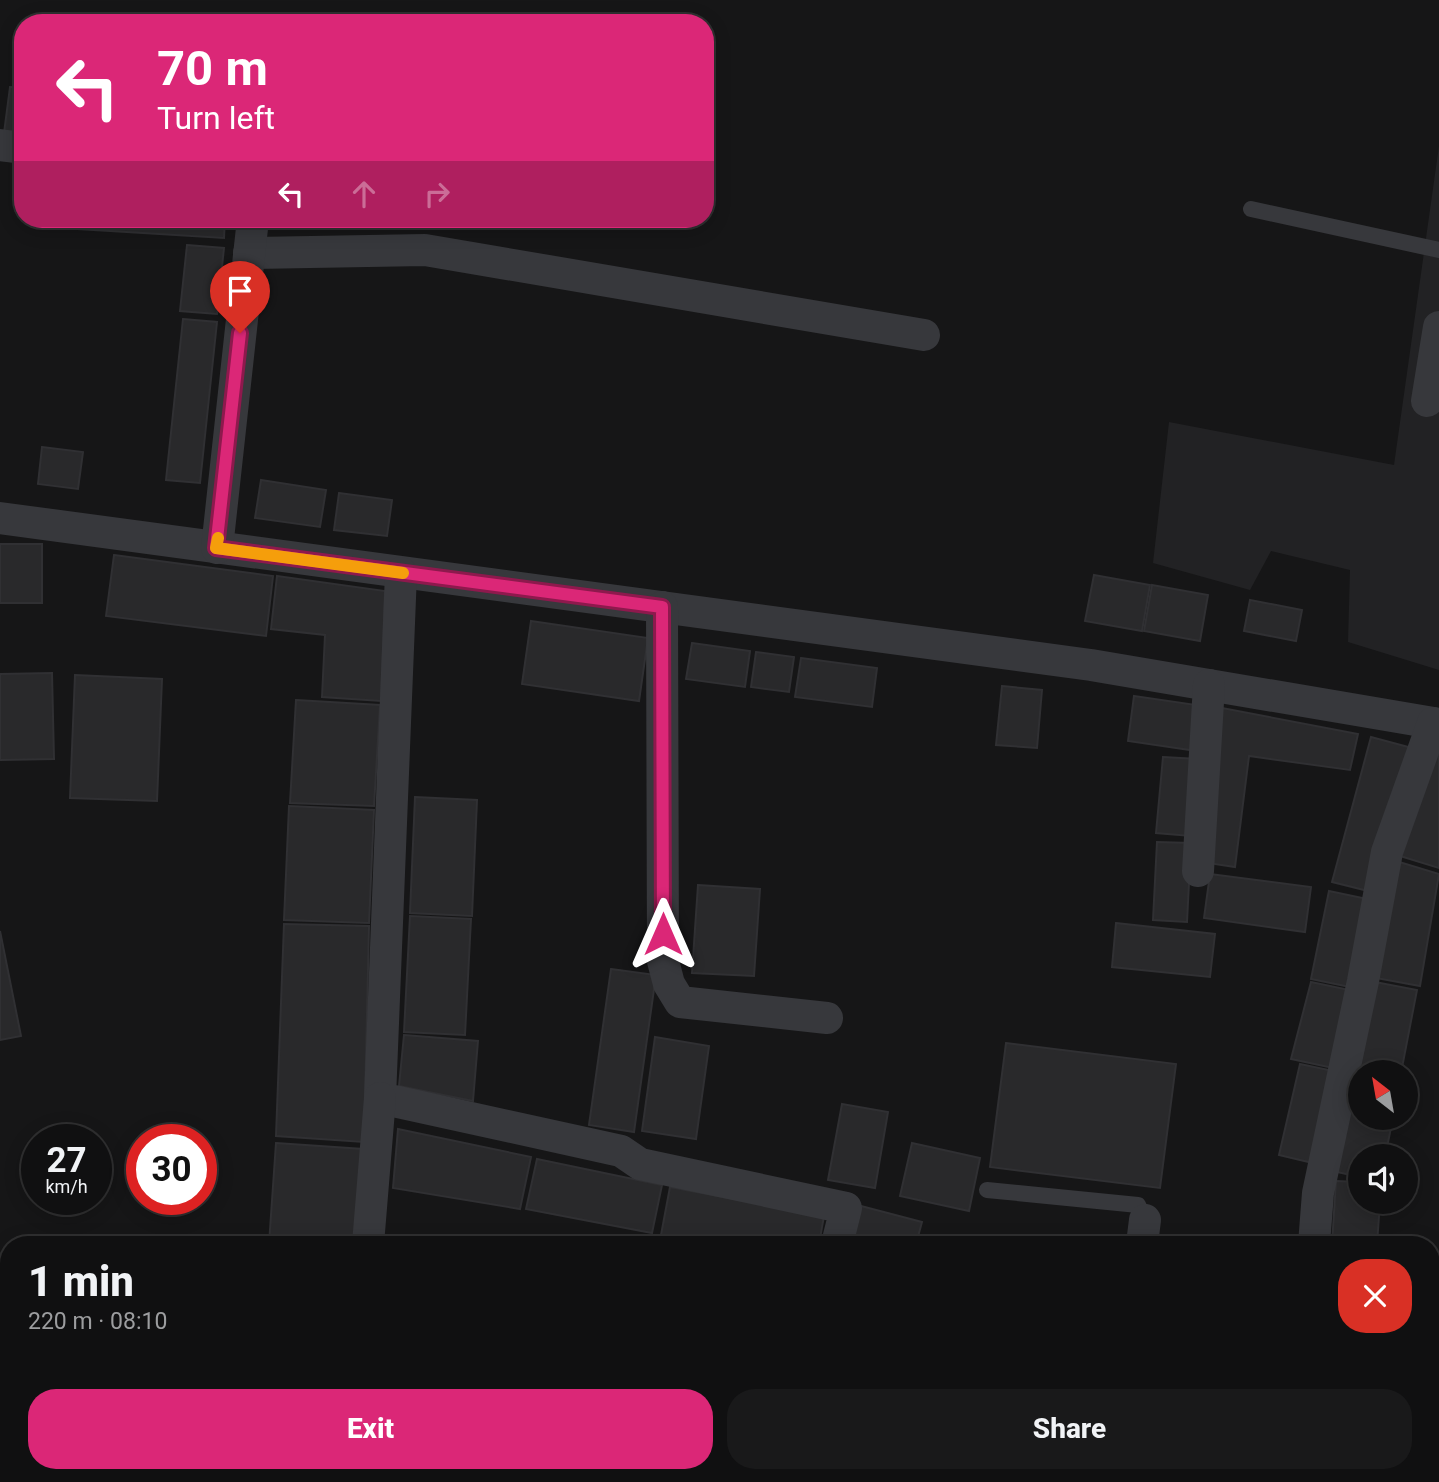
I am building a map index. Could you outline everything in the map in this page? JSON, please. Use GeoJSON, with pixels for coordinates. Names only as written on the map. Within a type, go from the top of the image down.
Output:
{"type":"FeatureCollection","features":[{"type":"Feature","properties":{"kind":"street"},"geometry":{"type":"LineString","coordinates":[[216,548],[252,228]]}},
{"type":"Feature","properties":{"kind":"street"},"geometry":{"type":"LineString","coordinates":[[249,253],[425,250],[923,335]]}},
{"type":"Feature","properties":{"kind":"street"},"geometry":{"type":"LineString","coordinates":[[1427,401],[1439,327]]}},
{"type":"Feature","properties":{"kind":"street"},"geometry":{"type":"LineString","coordinates":[[0,518],[1091,665],[1436,723],[1387,852],[1318,1194],[1315,1236]]}},
{"type":"Feature","properties":{"kind":"street"},"geometry":{"type":"LineString","coordinates":[[370,1236],[380,1098],[401,573]]}},
{"type":"Feature","properties":{"kind":"street"},"geometry":{"type":"LineString","coordinates":[[662,607],[663,961],[668,984],[680,1002],[827,1018]]}},
{"type":"Feature","properties":{"kind":"street"},"geometry":{"type":"LineString","coordinates":[[1198,872],[1209,685]]}},
{"type":"Feature","properties":{"kind":"street"},"geometry":{"type":"LineString","coordinates":[[380,1098],[621,1151],[640,1164],[846,1208],[839,1236]]}},
{"type":"Feature","properties":{"kind":"lane"},"geometry":{"type":"LineString","coordinates":[[1251,209],[1439,250]]}},
{"type":"Feature","properties":{"kind":"lane"},"geometry":{"type":"LineString","coordinates":[[987,1189],[1138,1205],[1143,1232]]}},
{"type":"Feature","properties":{"kind":"shaded area"},"geometry":{"type":"Polygon","coordinates":[[[1439,146],[1439,670],[1348,642],[1350,570],[1271,551],[1250,590],[1153,563],[1169,422],[1394,465],[1439,146]]]}},
{"type":"Feature","properties":{"kind":"building"},"geometry":{"type":"Polygon","coordinates":[[[10,87],[14,87],[14,134],[4,133],[10,87]]]}},
{"type":"Feature","properties":{"kind":"building"},"geometry":{"type":"Polygon","coordinates":[[[78,228],[225,228],[224,238],[78,228]]]}},
{"type":"Feature","properties":{"kind":"building"},"geometry":{"type":"Polygon","coordinates":[[[187,245],[224,248],[217,314],[180,311],[187,245]]]}},
{"type":"Feature","properties":{"kind":"building"},"geometry":{"type":"Polygon","coordinates":[[[183,319],[217,322],[200,483],[166,480],[183,319]]]}},
{"type":"Feature","properties":{"kind":"building"},"geometry":{"type":"Polygon","coordinates":[[[42,447],[83,452],[78,489],[38,484],[42,447]]]}},
{"type":"Feature","properties":{"kind":"building"},"geometry":{"type":"Polygon","coordinates":[[[261,480],[326,490],[320,527],[255,518],[261,480]]]}},
{"type":"Feature","properties":{"kind":"building"},"geometry":{"type":"Polygon","coordinates":[[[339,493],[392,500],[387,536],[334,530],[339,493]]]}},
{"type":"Feature","properties":{"kind":"building"},"geometry":{"type":"Polygon","coordinates":[[[0,544],[42,544],[42,603],[0,603],[0,544]]]}},
{"type":"Feature","properties":{"kind":"building"},"geometry":{"type":"Polygon","coordinates":[[[114,555],[273,576],[266,636],[106,616],[114,555]]]}},
{"type":"Feature","properties":{"kind":"building"},"geometry":{"type":"Polygon","coordinates":[[[1094,575],[1150,585],[1142,631],[1085,621],[1094,575]]]}},
{"type":"Feature","properties":{"kind":"building"},"geometry":{"type":"Polygon","coordinates":[[[277,576],[385,591],[381,701],[322,697],[325,635],[271,629],[277,576]]]}},
{"type":"Feature","properties":{"kind":"building"},"geometry":{"type":"Polygon","coordinates":[[[1152,585],[1208,595],[1200,641],[1144,631],[1152,585]]]}},
{"type":"Feature","properties":{"kind":"building"},"geometry":{"type":"Polygon","coordinates":[[[1250,600],[1302,610],[1296,641],[1244,631],[1250,600]]]}},
{"type":"Feature","properties":{"kind":"building"},"geometry":{"type":"Polygon","coordinates":[[[531,621],[648,638],[639,701],[522,684],[531,621]]]}},
{"type":"Feature","properties":{"kind":"building"},"geometry":{"type":"Polygon","coordinates":[[[692,643],[750,651],[745,687],[686,679],[692,643]]]}},
{"type":"Feature","properties":{"kind":"building"},"geometry":{"type":"Polygon","coordinates":[[[756,652],[794,657],[789,692],[751,687],[756,652]]]}},
{"type":"Feature","properties":{"kind":"building"},"geometry":{"type":"Polygon","coordinates":[[[801,658],[877,668],[872,707],[795,697],[801,658]]]}},
{"type":"Feature","properties":{"kind":"building"},"geometry":{"type":"Polygon","coordinates":[[[52,673],[54,759],[0,760],[0,674],[52,673]]]}},
{"type":"Feature","properties":{"kind":"building"},"geometry":{"type":"Polygon","coordinates":[[[75,675],[162,679],[157,801],[70,798],[75,675]]]}},
{"type":"Feature","properties":{"kind":"building"},"geometry":{"type":"Polygon","coordinates":[[[1002,686],[1042,690],[1037,748],[996,745],[1002,686]]]}},
{"type":"Feature","properties":{"kind":"building"},"geometry":{"type":"Polygon","coordinates":[[[1134,696],[1203,706],[1197,751],[1128,741],[1134,696]]]}},
{"type":"Feature","properties":{"kind":"building"},"geometry":{"type":"Polygon","coordinates":[[[296,700],[380,705],[374,806],[290,803],[296,700]]]}},
{"type":"Feature","properties":{"kind":"building"},"geometry":{"type":"Polygon","coordinates":[[[1222,708],[1358,734],[1350,770],[1249,756],[1235,867],[1208,863],[1222,708]]]}},
{"type":"Feature","properties":{"kind":"building"},"geometry":{"type":"Polygon","coordinates":[[[1371,737],[1412,748],[1372,892],[1332,882],[1371,737]]]}},
{"type":"Feature","properties":{"kind":"building"},"geometry":{"type":"Polygon","coordinates":[[[1439,742],[1439,868],[1397,855],[1439,742]]]}},
{"type":"Feature","properties":{"kind":"building"},"geometry":{"type":"Polygon","coordinates":[[[1163,757],[1198,759],[1191,836],[1156,833],[1163,757]]]}},
{"type":"Feature","properties":{"kind":"building"},"geometry":{"type":"Polygon","coordinates":[[[415,797],[477,800],[472,916],[410,913],[415,797]]]}},
{"type":"Feature","properties":{"kind":"building"},"geometry":{"type":"Polygon","coordinates":[[[289,806],[374,810],[369,923],[284,920],[289,806]]]}},
{"type":"Feature","properties":{"kind":"building"},"geometry":{"type":"Polygon","coordinates":[[[1157,842],[1191,843],[1187,922],[1153,920],[1157,842]]]}},
{"type":"Feature","properties":{"kind":"building"},"geometry":{"type":"Polygon","coordinates":[[[1396,861],[1439,874],[1420,986],[1376,978],[1396,861]]]}},
{"type":"Feature","properties":{"kind":"building"},"geometry":{"type":"Polygon","coordinates":[[[1210,874],[1311,887],[1305,932],[1204,918],[1210,874]]]}},
{"type":"Feature","properties":{"kind":"building"},"geometry":{"type":"Polygon","coordinates":[[[698,885],[760,889],[754,976],[692,973],[698,885]]]}},
{"type":"Feature","properties":{"kind":"building"},"geometry":{"type":"Polygon","coordinates":[[[1329,891],[1372,900],[1355,988],[1311,979],[1329,891]]]}},
{"type":"Feature","properties":{"kind":"building"},"geometry":{"type":"Polygon","coordinates":[[[410,916],[471,919],[465,1035],[404,1032],[410,916]]]}},
{"type":"Feature","properties":{"kind":"building"},"geometry":{"type":"Polygon","coordinates":[[[1116,923],[1215,934],[1210,977],[1112,967],[1116,923]]]}},
{"type":"Feature","properties":{"kind":"building"},"geometry":{"type":"Polygon","coordinates":[[[284,924],[369,926],[364,1142],[276,1136],[284,924]]]}},
{"type":"Feature","properties":{"kind":"building"},"geometry":{"type":"Polygon","coordinates":[[[0,931],[21,1036],[0,1040],[0,931]]]}},
{"type":"Feature","properties":{"kind":"building"},"geometry":{"type":"Polygon","coordinates":[[[611,969],[656,975],[634,1132],[589,1125],[611,969]]]}},
{"type":"Feature","properties":{"kind":"building"},"geometry":{"type":"Polygon","coordinates":[[[1311,982],[1354,991],[1338,1069],[1291,1059],[1311,982]]]}},
{"type":"Feature","properties":{"kind":"building"},"geometry":{"type":"Polygon","coordinates":[[[1375,982],[1417,990],[1404,1060],[1360,1060],[1375,982]]]}},
{"type":"Feature","properties":{"kind":"building"},"geometry":{"type":"Polygon","coordinates":[[[404,1035],[478,1041],[473,1101],[399,1086],[404,1035]]]}},
{"type":"Feature","properties":{"kind":"building"},"geometry":{"type":"Polygon","coordinates":[[[655,1037],[709,1046],[696,1139],[642,1131],[655,1037]]]}},
{"type":"Feature","properties":{"kind":"building"},"geometry":{"type":"Polygon","coordinates":[[[1006,1043],[1176,1064],[1160,1188],[990,1167],[1006,1043]]]}},
{"type":"Feature","properties":{"kind":"building"},"geometry":{"type":"Polygon","coordinates":[[[1300,1064],[1338,1072],[1317,1164],[1279,1155],[1300,1064]]]}},
{"type":"Feature","properties":{"kind":"building"},"geometry":{"type":"Polygon","coordinates":[[[842,1104],[888,1112],[875,1188],[828,1180],[842,1104]]]}},
{"type":"Feature","properties":{"kind":"building"},"geometry":{"type":"Polygon","coordinates":[[[1348,1118],[1348,1130],[1391,1130],[1388,1144],[1348,1144],[1348,1174],[1337,1172],[1348,1118]]]}},
{"type":"Feature","properties":{"kind":"building"},"geometry":{"type":"Polygon","coordinates":[[[398,1129],[531,1157],[520,1209],[393,1188],[398,1129]]]}},
{"type":"Feature","properties":{"kind":"building"},"geometry":{"type":"Polygon","coordinates":[[[276,1143],[363,1149],[357,1236],[270,1236],[276,1143]]]}},
{"type":"Feature","properties":{"kind":"building"},"geometry":{"type":"Polygon","coordinates":[[[912,1143],[980,1158],[969,1211],[900,1196],[912,1143]]]}},
{"type":"Feature","properties":{"kind":"building"},"geometry":{"type":"Polygon","coordinates":[[[537,1159],[662,1185],[652,1233],[526,1209],[537,1159]]]}},
{"type":"Feature","properties":{"kind":"building"},"geometry":{"type":"Polygon","coordinates":[[[1336,1181],[1348,1182],[1348,1214],[1379,1214],[1378,1236],[1333,1236],[1336,1181]]]}},
{"type":"Feature","properties":{"kind":"building"},"geometry":{"type":"Polygon","coordinates":[[[670,1187],[824,1216],[820,1236],[661,1235],[670,1187]]]}},
{"type":"Feature","properties":{"kind":"building"},"geometry":{"type":"Polygon","coordinates":[[[861,1206],[922,1222],[918,1236],[852,1236],[861,1206]]]}},
{"type":"Feature","properties":{"kind":"slow traffic"},"geometry":{"type":"LineString","coordinates":[[218,538],[216,548],[403,573]]}},
{"type":"Feature","properties":{"kind":"route"},"geometry":{"type":"LineString","coordinates":[[240,333],[216,548],[662,607],[663,934]]}}]}
